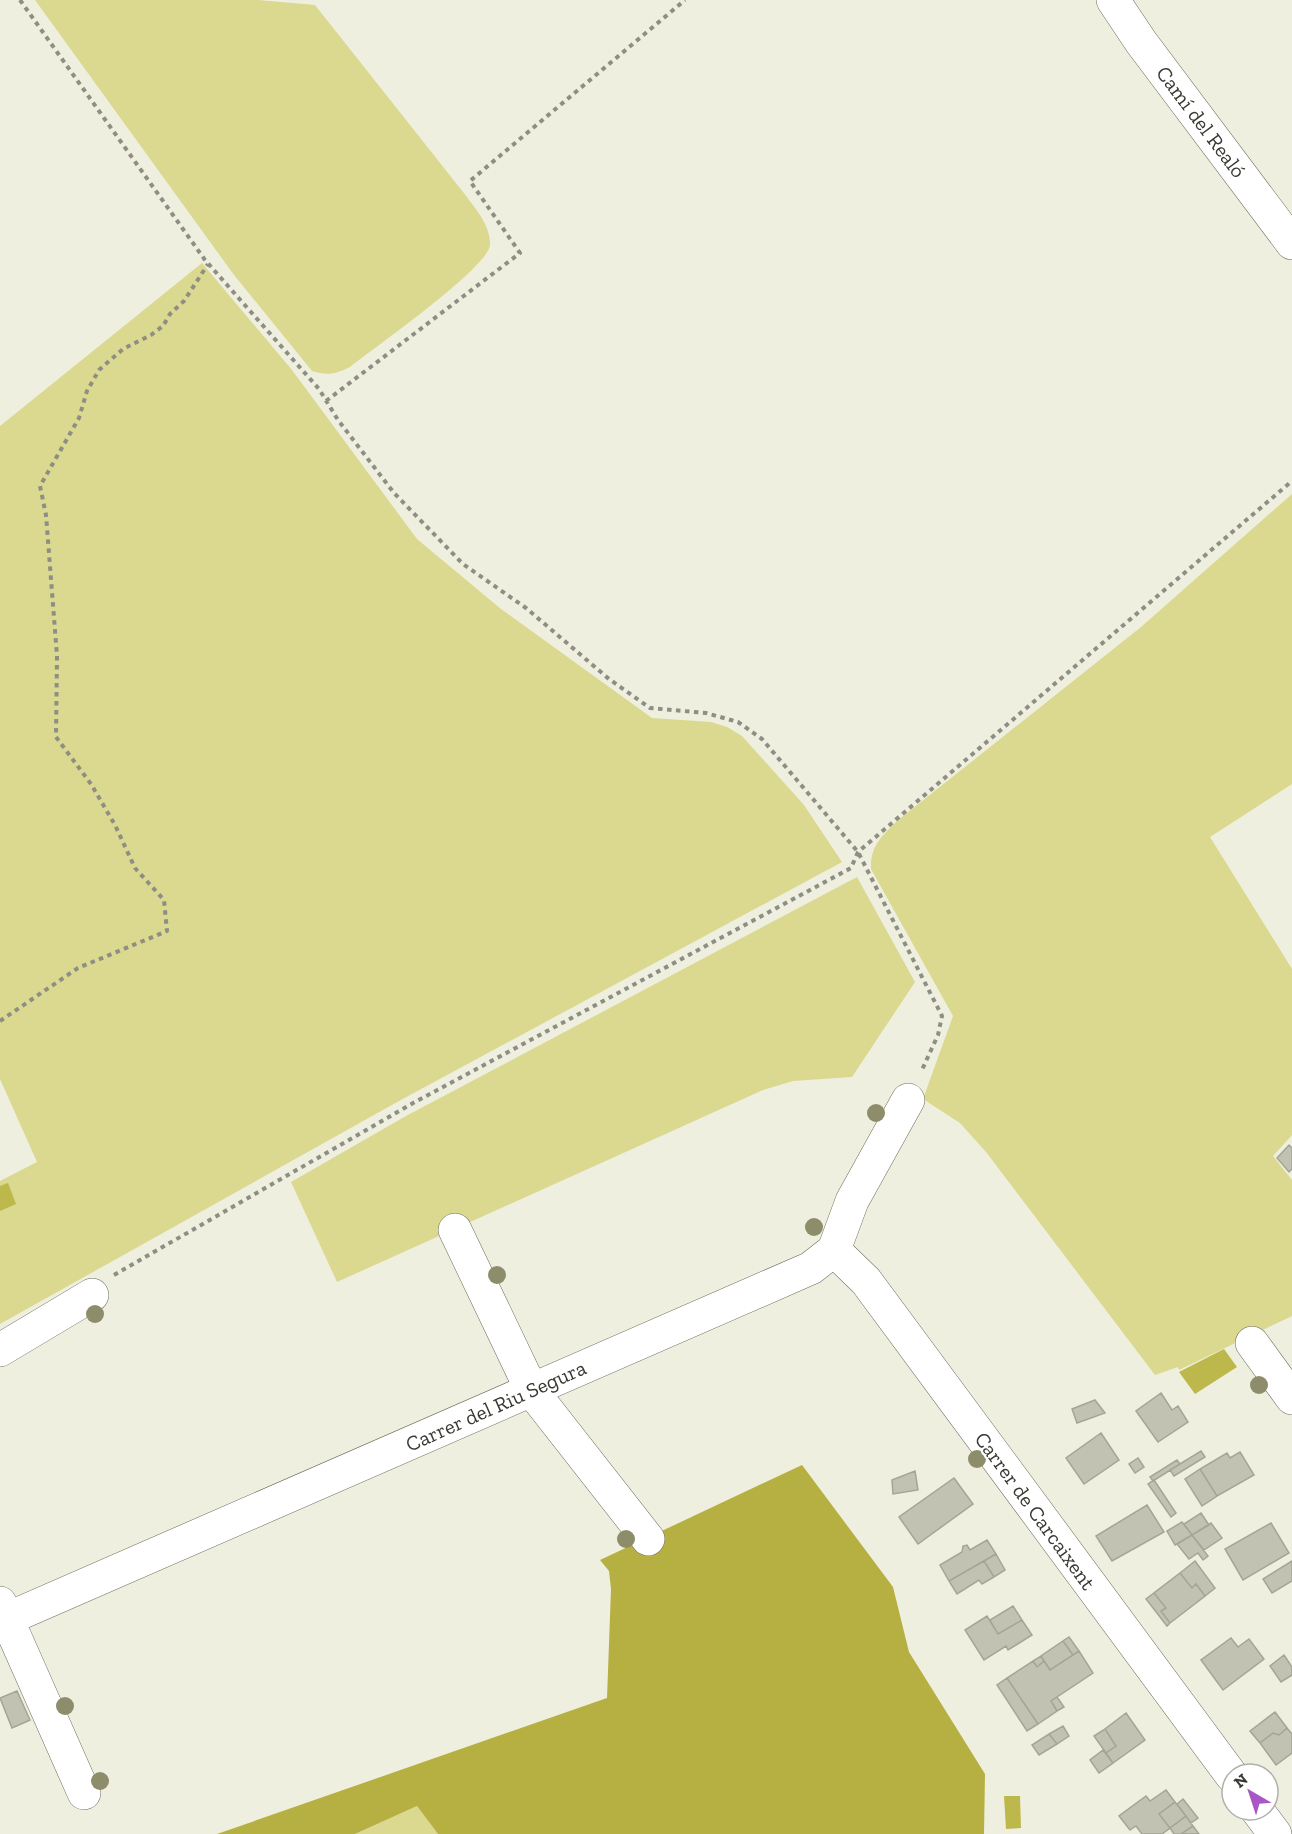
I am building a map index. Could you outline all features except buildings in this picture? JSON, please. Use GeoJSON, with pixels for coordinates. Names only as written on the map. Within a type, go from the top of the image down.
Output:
{"type":"FeatureCollection","features":[{"type":"Feature","properties":{"kind":"street","name":"Camí del Realó"},"geometry":{"type":"LineString","coordinates":[[1113,0],[1141,42],[1292,243]]}},
{"type":"Feature","properties":{"kind":"street"},"geometry":{"type":"LineString","coordinates":[[834,1250],[852,1201],[908,1100]]}},
{"type":"Feature","properties":{"kind":"street"},"geometry":{"type":"LineString","coordinates":[[455,1230],[532,1391],[648,1539]]}},
{"type":"Feature","properties":{"kind":"street","name":"Carrer del Riu Segura"},"geometry":{"type":"LineString","coordinates":[[2,1614],[532,1391],[811,1268],[834,1250]]}},
{"type":"Feature","properties":{"kind":"street","name":"Carrer de Carcaixent"},"geometry":{"type":"LineString","coordinates":[[834,1250],[866,1281],[1222,1762]]}},
{"type":"Feature","properties":{"kind":"street"},"geometry":{"type":"LineString","coordinates":[[0,1350],[92,1295]]}},
{"type":"Feature","properties":{"kind":"street"},"geometry":{"type":"LineString","coordinates":[[1252,1343],[1292,1398]]}},
{"type":"Feature","properties":{"kind":"street"},"geometry":{"type":"LineString","coordinates":[[2,1614],[84,1793]]}},
{"type":"Feature","properties":{"kind":"path"},"geometry":{"type":"LineString","coordinates":[[20,0],[208,264],[326,401],[394,494],[464,564],[526,608],[609,679],[650,708],[706,713],[738,722],[762,739],[858,852],[942,1016],[938,1035],[908,1100]]}},
{"type":"Feature","properties":{"kind":"path"},"geometry":{"type":"LineString","coordinates":[[326,401],[520,253],[470,181],[685,0]]}},
{"type":"Feature","properties":{"kind":"path"},"geometry":{"type":"LineString","coordinates":[[0,1022],[78,968],[167,931],[164,900],[135,868],[115,825],[91,784],[56,737],[57,656],[46,515],[40,486],[79,418],[87,391],[99,370],[123,349],[151,335],[163,326],[170,314],[184,301],[208,264]]}},
{"type":"Feature","properties":{"kind":"path"},"geometry":{"type":"LineString","coordinates":[[92,1295],[97,1285],[278,1178],[851,868],[858,852],[1292,482]]}},
{"type":"Feature","properties":{"kind":"shaded area"},"geometry":{"type":"Polygon","coordinates":[[[35,0],[258,0],[315,5],[477,210],[490,238],[490,245],[484,256],[451,289],[350,367],[331,373],[312,371],[234,275],[35,0]]]}},
{"type":"Feature","properties":{"kind":"shaded area"},"geometry":{"type":"Polygon","coordinates":[[[202,263],[292,370],[417,539],[501,609],[652,718],[711,722],[727,727],[742,736],[804,805],[842,862],[399,1101],[0,1324],[0,1181],[37,1162],[0,1079],[0,426],[202,263]]]}},
{"type":"Feature","properties":{"kind":"shaded area"},"geometry":{"type":"Polygon","coordinates":[[[1292,494],[1292,784],[1210,837],[1292,969],[1292,1135],[1273,1156],[1292,1180],[1292,1316],[1179,1370],[1178,1367],[1155,1375],[986,1152],[960,1123],[923,1099],[953,1016],[871,869],[871,861],[878,842],[897,821],[1141,627],[1292,494]]]}},
{"type":"Feature","properties":{"kind":"shaded area"},"geometry":{"type":"Polygon","coordinates":[[[857,877],[915,982],[852,1077],[793,1081],[763,1090],[337,1282],[291,1182],[406,1116],[857,877]]]}},
{"type":"Feature","properties":{"kind":"shaded area"},"geometry":{"type":"Polygon","coordinates":[[[8,1183],[16,1204],[0,1211],[0,1186],[8,1183]]]}},
{"type":"Feature","properties":{"kind":"shaded area"},"geometry":{"type":"Polygon","coordinates":[[[1224,1349],[1237,1367],[1195,1394],[1179,1372],[1224,1349]]]}},
{"type":"Feature","properties":{"kind":"shaded area"},"geometry":{"type":"Polygon","coordinates":[[[802,1465],[893,1587],[909,1652],[985,1774],[984,1834],[438,1834],[417,1806],[355,1834],[217,1834],[607,1698],[611,1589],[609,1571],[600,1560],[802,1465]]]}},
{"type":"Feature","properties":{"kind":"shaded area"},"geometry":{"type":"Polygon","coordinates":[[[1004,1796],[1020,1796],[1021,1828],[1006,1829],[1004,1796]]]}},
{"type":"Feature","properties":{"kind":"shaded area"},"geometry":{"type":"Polygon","coordinates":[[[417,1806],[438,1834],[355,1834],[417,1806]]]}}]}
